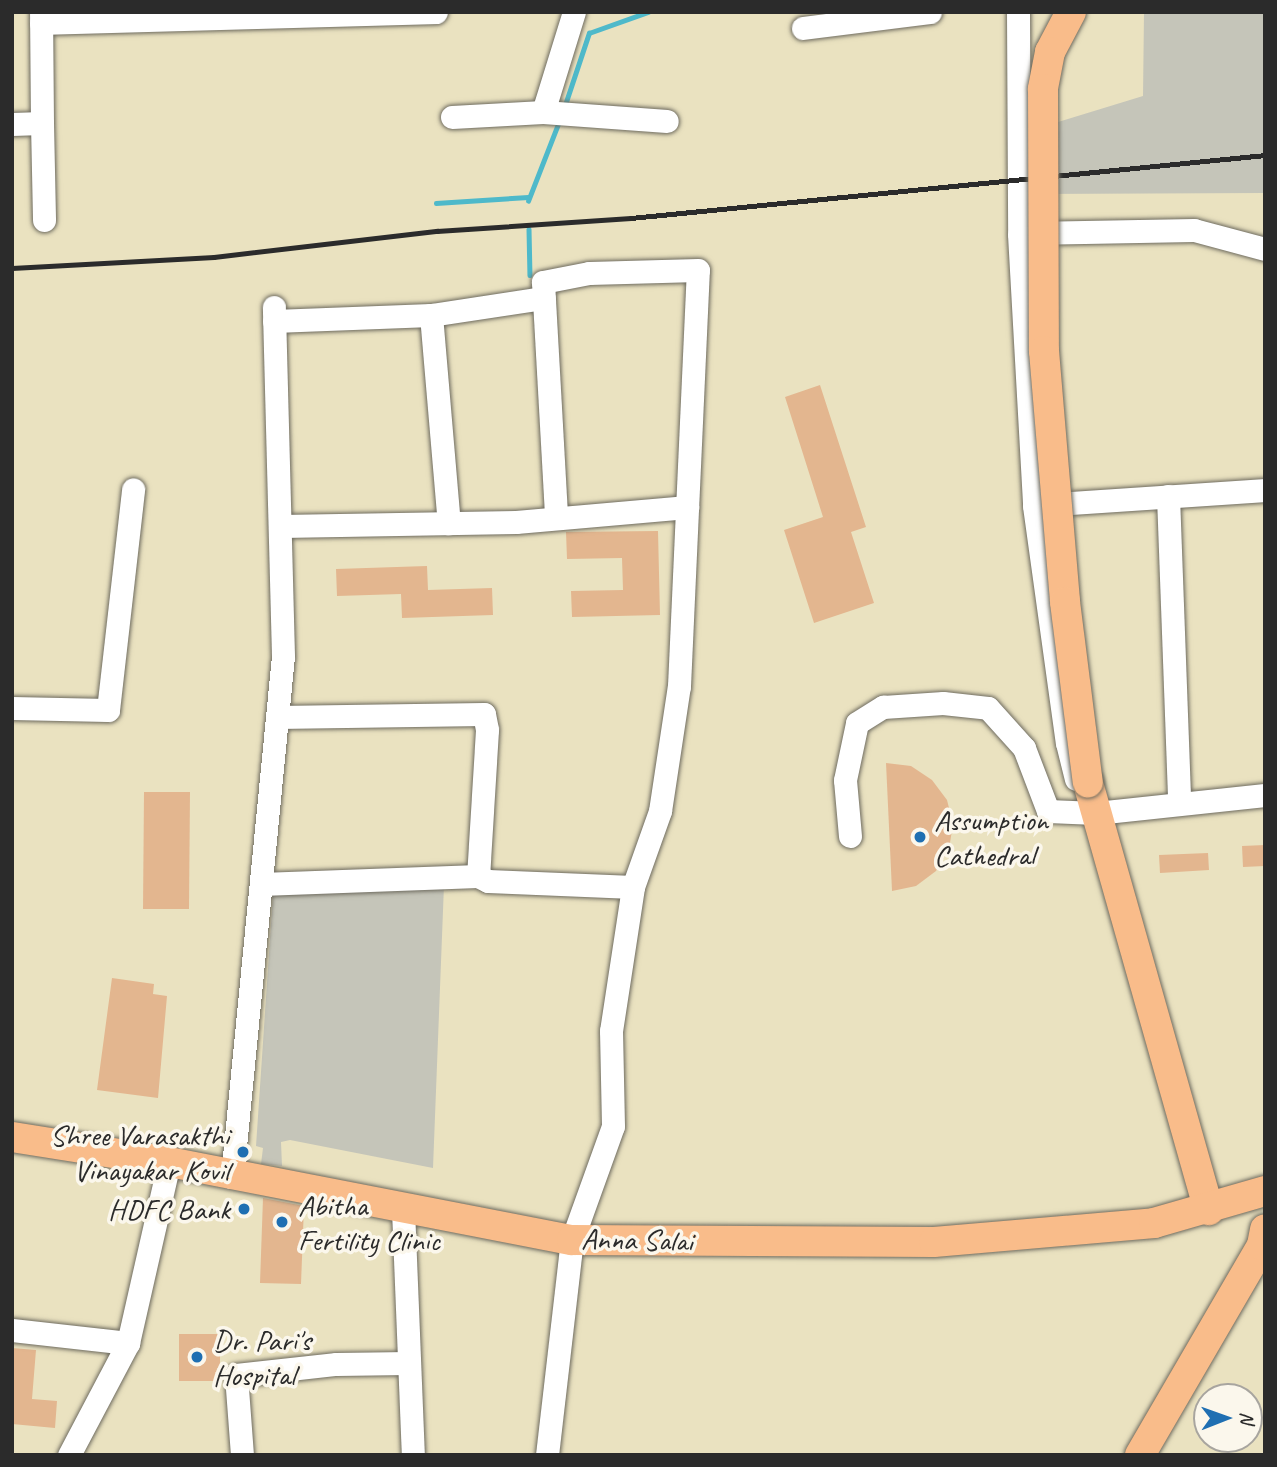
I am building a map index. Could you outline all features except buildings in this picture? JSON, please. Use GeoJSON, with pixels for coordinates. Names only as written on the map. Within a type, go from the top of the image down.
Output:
{"type":"FeatureCollection","features":[{"type":"Feature","properties":{"kind":"main road"},"geometry":{"type":"LineString","coordinates":[[1070,12],[1050,52],[1043,89],[1044,339],[1065,602],[1088,783],[1209,1210]]}},
{"type":"Feature","properties":{"kind":"main road","name":"Anna Salai"},"geometry":{"type":"LineString","coordinates":[[12,1137],[169,1163],[572,1240],[934,1242],[1154,1223],[1209,1210],[1265,1191]]}},
{"type":"Feature","properties":{"kind":"main road"},"geometry":{"type":"LineString","coordinates":[[1140,1455],[1262,1245],[1265,1229]]}},
{"type":"Feature","properties":{"kind":"street"},"geometry":{"type":"LineString","coordinates":[[44,220],[41,18],[436,12]]}},
{"type":"Feature","properties":{"kind":"street"},"geometry":{"type":"LineString","coordinates":[[543,112],[574,12]]}},
{"type":"Feature","properties":{"kind":"street"},"geometry":{"type":"LineString","coordinates":[[803,28],[930,12]]}},
{"type":"Feature","properties":{"kind":"street"},"geometry":{"type":"LineString","coordinates":[[1018,12],[1019,234],[1034,506],[1067,743],[1082,803],[1096,813]]}},
{"type":"Feature","properties":{"kind":"street"},"geometry":{"type":"LineString","coordinates":[[452,117],[543,112],[667,121]]}},
{"type":"Feature","properties":{"kind":"street"},"geometry":{"type":"LineString","coordinates":[[12,124],[42,123]]}},
{"type":"Feature","properties":{"kind":"street"},"geometry":{"type":"LineString","coordinates":[[1019,234],[1194,230],[1265,249]]}},
{"type":"Feature","properties":{"kind":"street"},"geometry":{"type":"LineString","coordinates":[[547,1455],[572,1240],[613,1126],[611,1031],[633,887],[660,811],[679,686],[698,270],[589,273],[543,282],[556,517]]}},
{"type":"Feature","properties":{"kind":"street"},"geometry":{"type":"LineString","coordinates":[[232,1177],[283,656],[274,314],[431,315],[544,298]]}},
{"type":"Feature","properties":{"kind":"street"},"geometry":{"type":"LineString","coordinates":[[431,315],[449,523]]}},
{"type":"Feature","properties":{"kind":"street"},"geometry":{"type":"LineString","coordinates":[[12,708],[108,710],[133,489]]}},
{"type":"Feature","properties":{"kind":"street"},"geometry":{"type":"LineString","coordinates":[[1034,506],[1265,490]]}},
{"type":"Feature","properties":{"kind":"street"},"geometry":{"type":"LineString","coordinates":[[1168,496],[1180,802]]}},
{"type":"Feature","properties":{"kind":"street"},"geometry":{"type":"LineString","coordinates":[[281,526],[449,523],[688,507]]}},
{"type":"Feature","properties":{"kind":"street"},"geometry":{"type":"LineString","coordinates":[[850,836],[845,780],[857,723],[883,706],[943,703],[988,708],[1024,748],[1048,811],[1096,813],[1265,795]]}},
{"type":"Feature","properties":{"kind":"street"},"geometry":{"type":"LineString","coordinates":[[277,717],[484,714],[487,730],[478,876]]}},
{"type":"Feature","properties":{"kind":"street"},"geometry":{"type":"LineString","coordinates":[[261,884],[478,876],[488,881],[633,887]]}},
{"type":"Feature","properties":{"kind":"street"},"geometry":{"type":"LineString","coordinates":[[69,1455],[128,1342],[169,1163]]}},
{"type":"Feature","properties":{"kind":"street"},"geometry":{"type":"LineString","coordinates":[[403,1209],[413,1455]]}},
{"type":"Feature","properties":{"kind":"street"},"geometry":{"type":"LineString","coordinates":[[12,1330],[128,1342]]}},
{"type":"Feature","properties":{"kind":"street"},"geometry":{"type":"LineString","coordinates":[[242,1455],[236,1376],[336,1364],[408,1363]]}},
{"type":"Feature","properties":{"kind":"shaded area"},"geometry":{"type":"Polygon","coordinates":[[[1144,12],[1265,12],[1265,193],[1034,194],[1032,130],[1143,96],[1144,12]]]}},
{"type":"Feature","properties":{"kind":"shaded area"},"geometry":{"type":"Polygon","coordinates":[[[444,885],[433,1168],[290,1140],[281,1142],[282,1166],[261,1164],[263,1148],[256,1146],[273,894],[444,885]]]}},
{"type":"Feature","properties":{"kind":"waterway"},"geometry":{"type":"LineString","coordinates":[[564,108],[589,33],[648,12]]}},
{"type":"Feature","properties":{"kind":"waterway"},"geometry":{"type":"LineString","coordinates":[[528,201],[560,119]]}},
{"type":"Feature","properties":{"kind":"waterway"},"geometry":{"type":"LineString","coordinates":[[436,203],[528,197]]}},
{"type":"Feature","properties":{"kind":"waterway"},"geometry":{"type":"LineString","coordinates":[[529,229],[530,275]]}},
{"type":"Feature","properties":{"kind":"railway"},"geometry":{"type":"LineString","coordinates":[[12,268],[214,257],[437,231],[631,218],[1265,155]]}},
{"type":"Feature","properties":{"kind":"place","name":"Assumption Cathedral"},"geometry":{"type":"Point","coordinates":[920,837]}},
{"type":"Feature","properties":{"kind":"place","name":"Shree Varasakthi Vinayakar Kovil"},"geometry":{"type":"Point","coordinates":[243,1152]}},
{"type":"Feature","properties":{"kind":"place","name":"HDFC Bank"},"geometry":{"type":"Point","coordinates":[244,1209]}},
{"type":"Feature","properties":{"kind":"place","name":"Abitha Fertility Clinic"},"geometry":{"type":"Point","coordinates":[282,1222]}},
{"type":"Feature","properties":{"kind":"place","name":"Dr. Pari's Hospital"},"geometry":{"type":"Point","coordinates":[197,1357]}}]}
